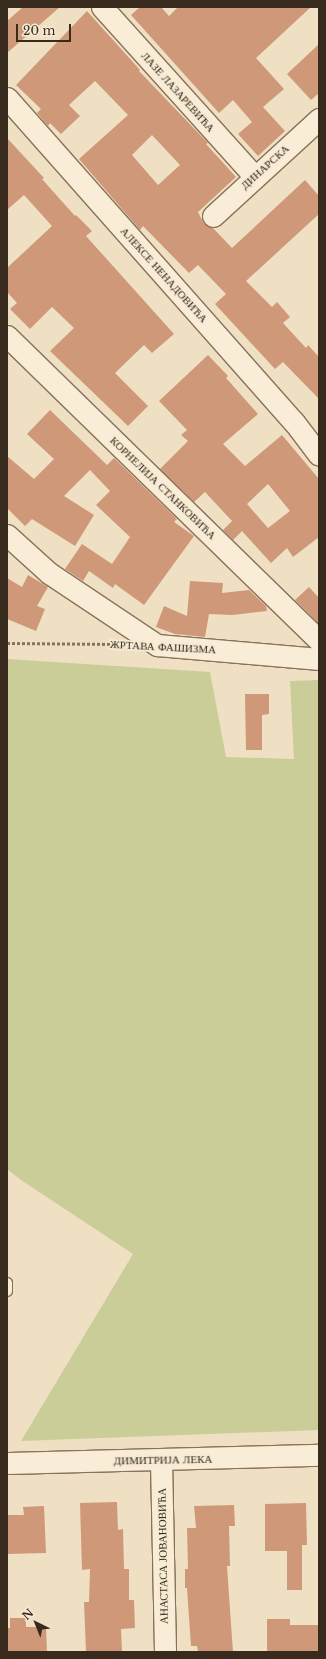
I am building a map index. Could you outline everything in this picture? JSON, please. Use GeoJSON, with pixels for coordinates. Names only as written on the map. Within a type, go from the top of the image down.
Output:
{"type":"FeatureCollection","features":[{"type":"Feature","properties":{"kind":"street","name":"ЛАЗЕ ЛАЗАРЕВИЋА"},"geometry":{"type":"LineString","coordinates":[[102,7],[254,176]]}},
{"type":"Feature","properties":{"kind":"street","name":"АЛЕКСЕ НЕНАДОВИЋА"},"geometry":{"type":"LineString","coordinates":[[7,98],[294,422],[319,455]]}},
{"type":"Feature","properties":{"kind":"street","name":"ДИНАРСКА"},"geometry":{"type":"LineString","coordinates":[[213,216],[254,176],[319,118]]}},
{"type":"Feature","properties":{"kind":"street","name":"КОРНЕЛИЈА СТАНКОВИЋА"},"geometry":{"type":"LineString","coordinates":[[7,336],[319,641]]}},
{"type":"Feature","properties":{"kind":"street","name":"ЖРТАВА ФАШИЗМА"},"geometry":{"type":"LineString","coordinates":[[7,535],[49,573],[157,644],[319,659]]}},
{"type":"Feature","properties":{"kind":"street","name":"ДИМИТРИЈА ЛЕКА"},"geometry":{"type":"LineString","coordinates":[[7,1463],[319,1455]]}},
{"type":"Feature","properties":{"kind":"street","name":"АНАСТАСА ЈОВАНОВИЋА"},"geometry":{"type":"LineString","coordinates":[[161,1460],[165,1652]]}},
{"type":"Feature","properties":{"kind":"lane"},"geometry":{"type":"LineString","coordinates":[[7,1283],[7,1291]]}},
{"type":"Feature","properties":{"kind":"path","name":"ЖРТАВА ФАШИЗМА"},"geometry":{"type":"LineString","coordinates":[[7,643],[125,644]]}},
{"type":"Feature","properties":{"kind":"green space"},"geometry":{"type":"Polygon","coordinates":[[[7,659],[210,672],[226,757],[294,759],[290,681],[319,680],[319,1430],[21,1441],[133,1254],[21,1180],[7,1169],[7,659]]]}},
{"type":"Feature","properties":{"kind":"building"},"geometry":{"type":"Polygon","coordinates":[[[23,7],[60,7],[7,53],[7,21],[23,7]]]}},
{"type":"Feature","properties":{"kind":"building"},"geometry":{"type":"Polygon","coordinates":[[[140,7],[161,7],[169,16],[178,7],[311,7],[256,58],[284,89],[263,107],[285,131],[258,156],[238,134],[252,122],[233,100],[219,113],[131,15],[140,7]]]}},
{"type":"Feature","properties":{"kind":"building"},"geometry":{"type":"Polygon","coordinates":[[[87,11],[140,70],[139,71],[208,143],[206,144],[236,177],[198,212],[204,224],[213,228],[232,248],[305,180],[319,196],[319,214],[246,281],[272,307],[277,302],[290,317],[283,323],[306,348],[308,345],[319,357],[319,399],[283,362],[275,369],[215,304],[226,294],[198,265],[189,273],[143,226],[140,230],[79,159],[128,115],[95,81],[69,105],[80,116],[61,134],[50,123],[48,126],[37,113],[41,109],[16,85],[87,11]],[[152,135],[132,155],[158,185],[180,165],[152,135]]]}},
{"type":"Feature","properties":{"kind":"building"},"geometry":{"type":"Polygon","coordinates":[[[319,44],[319,93],[311,100],[287,74],[319,44]]]}},
{"type":"Feature","properties":{"kind":"building"},"geometry":{"type":"Polygon","coordinates":[[[7,138],[44,178],[42,179],[75,216],[76,215],[92,231],[86,236],[174,334],[152,353],[144,345],[115,373],[148,406],[128,426],[50,351],[74,328],[52,307],[30,329],[10,309],[17,303],[7,292],[7,268],[52,226],[24,195],[7,210],[7,138]]]}},
{"type":"Feature","properties":{"kind":"building"},"geometry":{"type":"Polygon","coordinates":[[[208,355],[228,376],[226,378],[258,414],[223,444],[245,466],[282,435],[319,479],[319,537],[293,557],[287,548],[271,563],[242,531],[233,540],[223,530],[232,521],[205,492],[194,502],[160,469],[188,441],[181,435],[187,430],[159,401],[208,355]],[[268,484],[247,504],[268,528],[290,511],[268,484]]]}},
{"type":"Feature","properties":{"kind":"building"},"geometry":{"type":"Polygon","coordinates":[[[50,410],[107,465],[114,458],[177,519],[174,522],[194,536],[144,605],[115,584],[113,588],[89,571],[83,581],[65,569],[82,544],[112,564],[130,537],[96,505],[110,491],[90,470],[64,496],[94,515],[75,546],[32,519],[25,526],[7,508],[7,456],[34,479],[54,459],[27,434],[50,410]]]}},
{"type":"Feature","properties":{"kind":"building"},"geometry":{"type":"Polygon","coordinates":[[[28,575],[48,587],[37,606],[45,609],[36,631],[7,619],[7,578],[22,587],[28,575]]]}},
{"type":"Feature","properties":{"kind":"building"},"geometry":{"type":"Polygon","coordinates":[[[190,581],[223,583],[222,593],[249,590],[266,606],[267,611],[232,615],[209,614],[205,637],[175,634],[156,627],[164,606],[187,616],[190,581]]]}},
{"type":"Feature","properties":{"kind":"building"},"geometry":{"type":"Polygon","coordinates":[[[309,587],[319,598],[319,624],[295,600],[309,587]]]}},
{"type":"Feature","properties":{"kind":"building"},"geometry":{"type":"Polygon","coordinates":[[[245,694],[269,694],[269,714],[262,715],[262,750],[246,750],[245,694]]]}},
{"type":"Feature","properties":{"kind":"building"},"geometry":{"type":"Polygon","coordinates":[[[117,1502],[118,1530],[123,1529],[124,1569],[129,1569],[129,1600],[134,1600],[135,1628],[121,1629],[122,1652],[86,1652],[84,1602],[89,1602],[90,1569],[82,1570],[80,1503],[117,1502]]]}},
{"type":"Feature","properties":{"kind":"building"},"geometry":{"type":"Polygon","coordinates":[[[306,1503],[307,1545],[302,1545],[302,1590],[287,1590],[287,1551],[265,1551],[265,1504],[306,1503]]]}},
{"type":"Feature","properties":{"kind":"building"},"geometry":{"type":"Polygon","coordinates":[[[234,1505],[235,1526],[229,1526],[230,1566],[227,1566],[233,1652],[198,1652],[197,1646],[191,1646],[187,1588],[185,1588],[185,1569],[188,1569],[187,1528],[196,1528],[194,1506],[234,1505]]]}},
{"type":"Feature","properties":{"kind":"building"},"geometry":{"type":"Polygon","coordinates":[[[44,1506],[46,1553],[7,1554],[7,1515],[24,1515],[23,1507],[44,1506]]]}},
{"type":"Feature","properties":{"kind":"building"},"geometry":{"type":"Polygon","coordinates":[[[10,1618],[26,1618],[26,1627],[46,1627],[47,1652],[7,1652],[7,1628],[10,1628],[10,1618]]]}},
{"type":"Feature","properties":{"kind":"building"},"geometry":{"type":"Polygon","coordinates":[[[267,1619],[290,1619],[290,1625],[319,1625],[319,1652],[267,1652],[267,1619]]]}}]}
